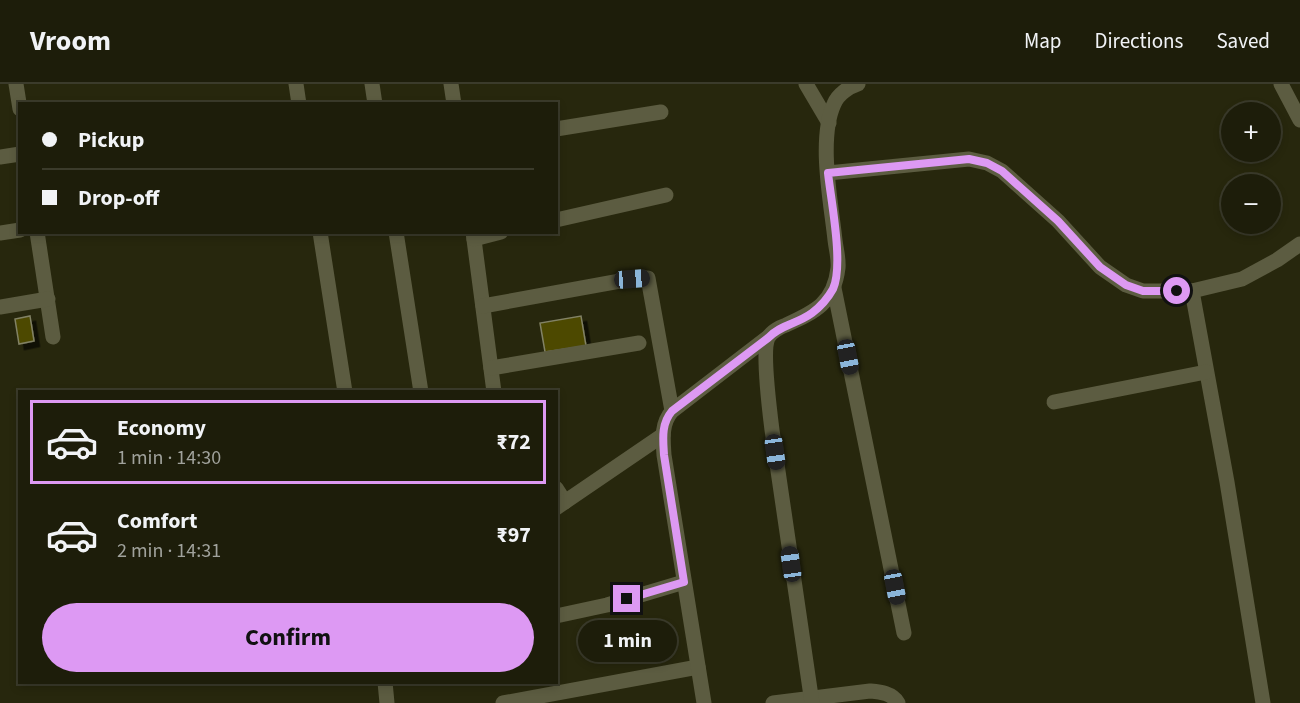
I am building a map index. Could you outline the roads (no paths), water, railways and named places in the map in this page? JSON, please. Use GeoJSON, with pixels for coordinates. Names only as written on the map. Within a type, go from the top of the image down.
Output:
{"type":"FeatureCollection","features":[{"type":"Feature","properties":{"kind":"street"},"geometry":{"type":"LineString","coordinates":[[16,84],[19,102]]}},
{"type":"Feature","properties":{"kind":"street"},"geometry":{"type":"LineString","coordinates":[[296,84],[299,102]]}},
{"type":"Feature","properties":{"kind":"street"},"geometry":{"type":"LineString","coordinates":[[372,84],[375,102]]}},
{"type":"Feature","properties":{"kind":"street"},"geometry":{"type":"LineString","coordinates":[[451,84],[454,102]]}},
{"type":"Feature","properties":{"kind":"street"},"geometry":{"type":"LineString","coordinates":[[806,84],[829,123]]}},
{"type":"Feature","properties":{"kind":"street"},"geometry":{"type":"LineString","coordinates":[[858,84],[843,92],[834,103],[826,136],[838,266],[834,288],[904,633]]}},
{"type":"Feature","properties":{"kind":"street"},"geometry":{"type":"LineString","coordinates":[[1281,84],[1300,120]]}},
{"type":"Feature","properties":{"kind":"street"},"geometry":{"type":"LineString","coordinates":[[558,129],[661,112]]}},
{"type":"Feature","properties":{"kind":"street"},"geometry":{"type":"LineString","coordinates":[[0,157],[18,154]]}},
{"type":"Feature","properties":{"kind":"street"},"geometry":{"type":"LineString","coordinates":[[828,173],[969,159],[987,163],[1002,171],[1058,221],[1100,267],[1126,285],[1143,291],[1192,291],[1242,279],[1277,260],[1300,244]]}},
{"type":"Feature","properties":{"kind":"street"},"geometry":{"type":"LineString","coordinates":[[558,220],[666,195]]}},
{"type":"Feature","properties":{"kind":"street"},"geometry":{"type":"LineString","coordinates":[[0,233],[18,230]]}},
{"type":"Feature","properties":{"kind":"street"},"geometry":{"type":"LineString","coordinates":[[37,234],[53,337]]}},
{"type":"Feature","properties":{"kind":"street"},"geometry":{"type":"LineString","coordinates":[[320,234],[345,390]]}},
{"type":"Feature","properties":{"kind":"street"},"geometry":{"type":"LineString","coordinates":[[396,234],[421,390]]}},
{"type":"Feature","properties":{"kind":"street"},"geometry":{"type":"LineString","coordinates":[[474,236],[494,390]]}},
{"type":"Feature","properties":{"kind":"street"},"geometry":{"type":"LineString","coordinates":[[483,306],[648,278],[672,411]]}},
{"type":"Feature","properties":{"kind":"street"},"geometry":{"type":"LineString","coordinates":[[704,703],[664,455],[663,435],[666,418],[783,326],[811,314],[834,288]]}},
{"type":"Feature","properties":{"kind":"street"},"geometry":{"type":"LineString","coordinates":[[1192,291],[1227,482],[1263,703]]}},
{"type":"Feature","properties":{"kind":"street"},"geometry":{"type":"LineString","coordinates":[[0,307],[48,299]]}},
{"type":"Feature","properties":{"kind":"street"},"geometry":{"type":"LineString","coordinates":[[768,338],[766,351],[768,399],[811,701]]}},
{"type":"Feature","properties":{"kind":"street"},"geometry":{"type":"LineString","coordinates":[[491,368],[639,343]]}},
{"type":"Feature","properties":{"kind":"street"},"geometry":{"type":"LineString","coordinates":[[1054,402],[1206,372]]}},
{"type":"Feature","properties":{"kind":"street"},"geometry":{"type":"LineString","coordinates":[[561,505],[663,435]]}},
{"type":"Feature","properties":{"kind":"street"},"geometry":{"type":"LineString","coordinates":[[558,616],[607,605],[684,582]]}},
{"type":"Feature","properties":{"kind":"street"},"geometry":{"type":"LineString","coordinates":[[503,703],[698,667]]}},
{"type":"Feature","properties":{"kind":"street"},"geometry":{"type":"LineString","coordinates":[[385,684],[387,703]]}},
{"type":"Feature","properties":{"kind":"street"},"geometry":{"type":"LineString","coordinates":[[773,703],[811,701],[870,691],[884,692],[896,699],[898,703]]}}]}
